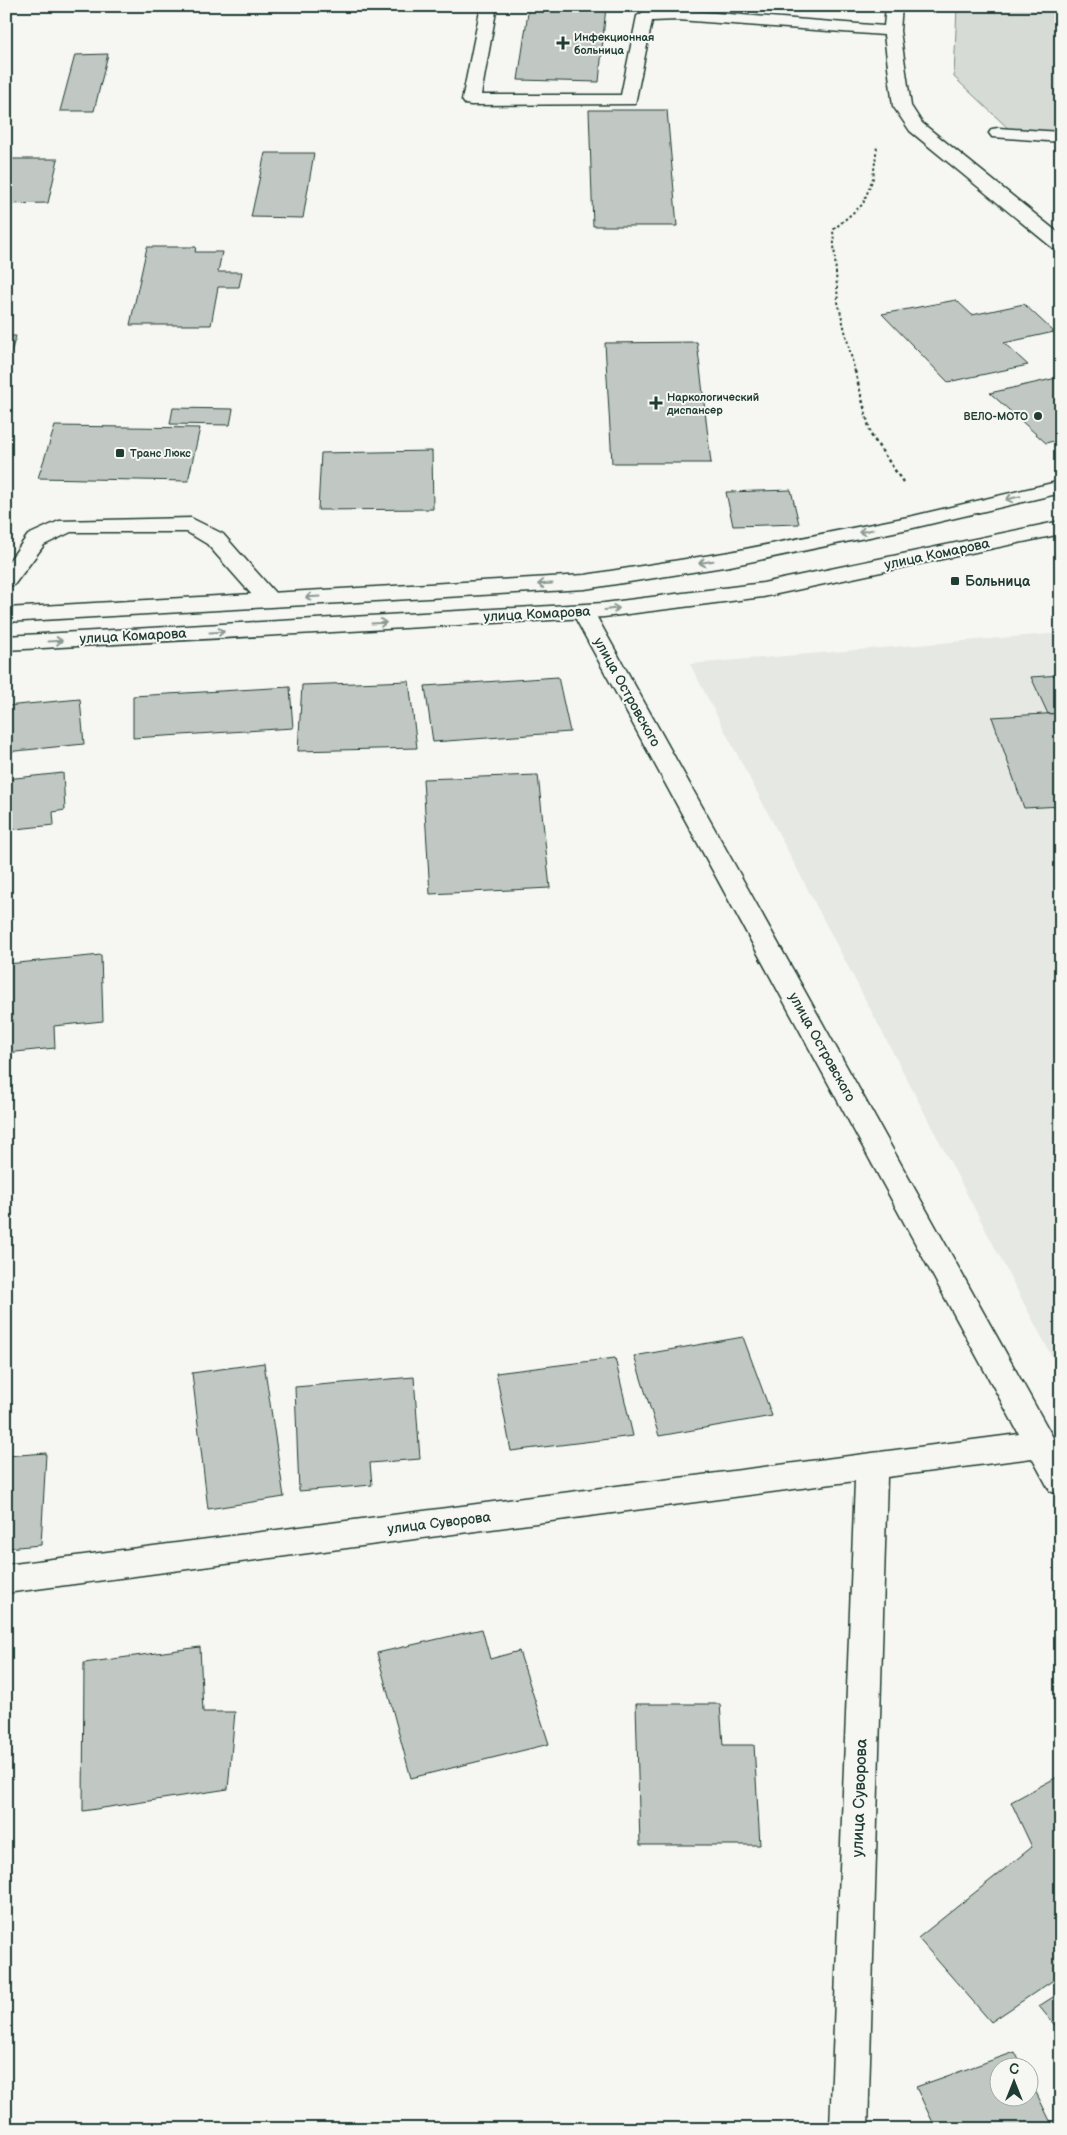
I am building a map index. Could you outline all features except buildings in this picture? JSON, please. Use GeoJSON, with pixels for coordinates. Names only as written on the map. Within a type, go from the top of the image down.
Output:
{"type":"FeatureCollection","features":[{"type":"Feature","properties":{"kind":"street"},"geometry":{"type":"LineString","coordinates":[[489,6],[471,100],[628,100],[645,11],[678,16],[892,32]]}},
{"type":"Feature","properties":{"kind":"street"},"geometry":{"type":"LineString","coordinates":[[894,6],[892,32],[902,106],[916,127],[1054,234],[1061,245]]}},
{"type":"Feature","properties":{"kind":"street"},"geometry":{"type":"LineString","coordinates":[[998,133],[1061,136]]}},
{"type":"Feature","properties":{"kind":"street","name":"улица Комарова"},"geometry":{"type":"LineString","coordinates":[[6,615],[585,582],[730,559],[913,522],[1061,487]]}},
{"type":"Feature","properties":{"kind":"street"},"geometry":{"type":"LineString","coordinates":[[6,580],[36,540],[67,526],[191,525],[216,538],[268,600]]}},
{"type":"Feature","properties":{"kind":"street","name":"улица Комарова"},"geometry":{"type":"LineString","coordinates":[[6,643],[583,612],[763,590],[1061,527]]}},
{"type":"Feature","properties":{"kind":"street","name":"улица Островского"},"geometry":{"type":"LineString","coordinates":[[583,612],[1061,1482]]}},
{"type":"Feature","properties":{"kind":"street","name":"улица Суворова"},"geometry":{"type":"LineString","coordinates":[[6,1579],[1040,1444]]}},
{"type":"Feature","properties":{"kind":"street","name":"улица Суворова"},"geometry":{"type":"LineString","coordinates":[[848,2129],[871,1467]]}},
{"type":"Feature","properties":{"kind":"path"},"geometry":{"type":"LineString","coordinates":[[902,106],[879,128],[873,178],[863,204],[833,230],[838,302],[871,436],[906,487]]}},
{"type":"Feature","properties":{"kind":"shaded area"},"geometry":{"type":"Polygon","coordinates":[[[957,6],[1061,6],[1061,134],[1012,132],[954,77],[957,6]]]}},
{"type":"Feature","properties":{"kind":"shaded area"},"geometry":{"type":"Polygon","coordinates":[[[1061,633],[1061,1374],[690,664],[1061,633]]]}},
{"type":"Feature","properties":{"kind":"place","name":"Инфекционная больница"},"geometry":{"type":"Point","coordinates":[563,43]}},
{"type":"Feature","properties":{"kind":"place","name":"Наркологический диспансер"},"geometry":{"type":"Point","coordinates":[656,403]}},
{"type":"Feature","properties":{"kind":"place","name":"ВЕЛО-МОТО"},"geometry":{"type":"Point","coordinates":[1038,416]}},
{"type":"Feature","properties":{"kind":"place","name":"Транс Люкс"},"geometry":{"type":"Point","coordinates":[120,453]}},
{"type":"Feature","properties":{"kind":"place","name":"Больница"},"geometry":{"type":"Point","coordinates":[955,581]}}]}
